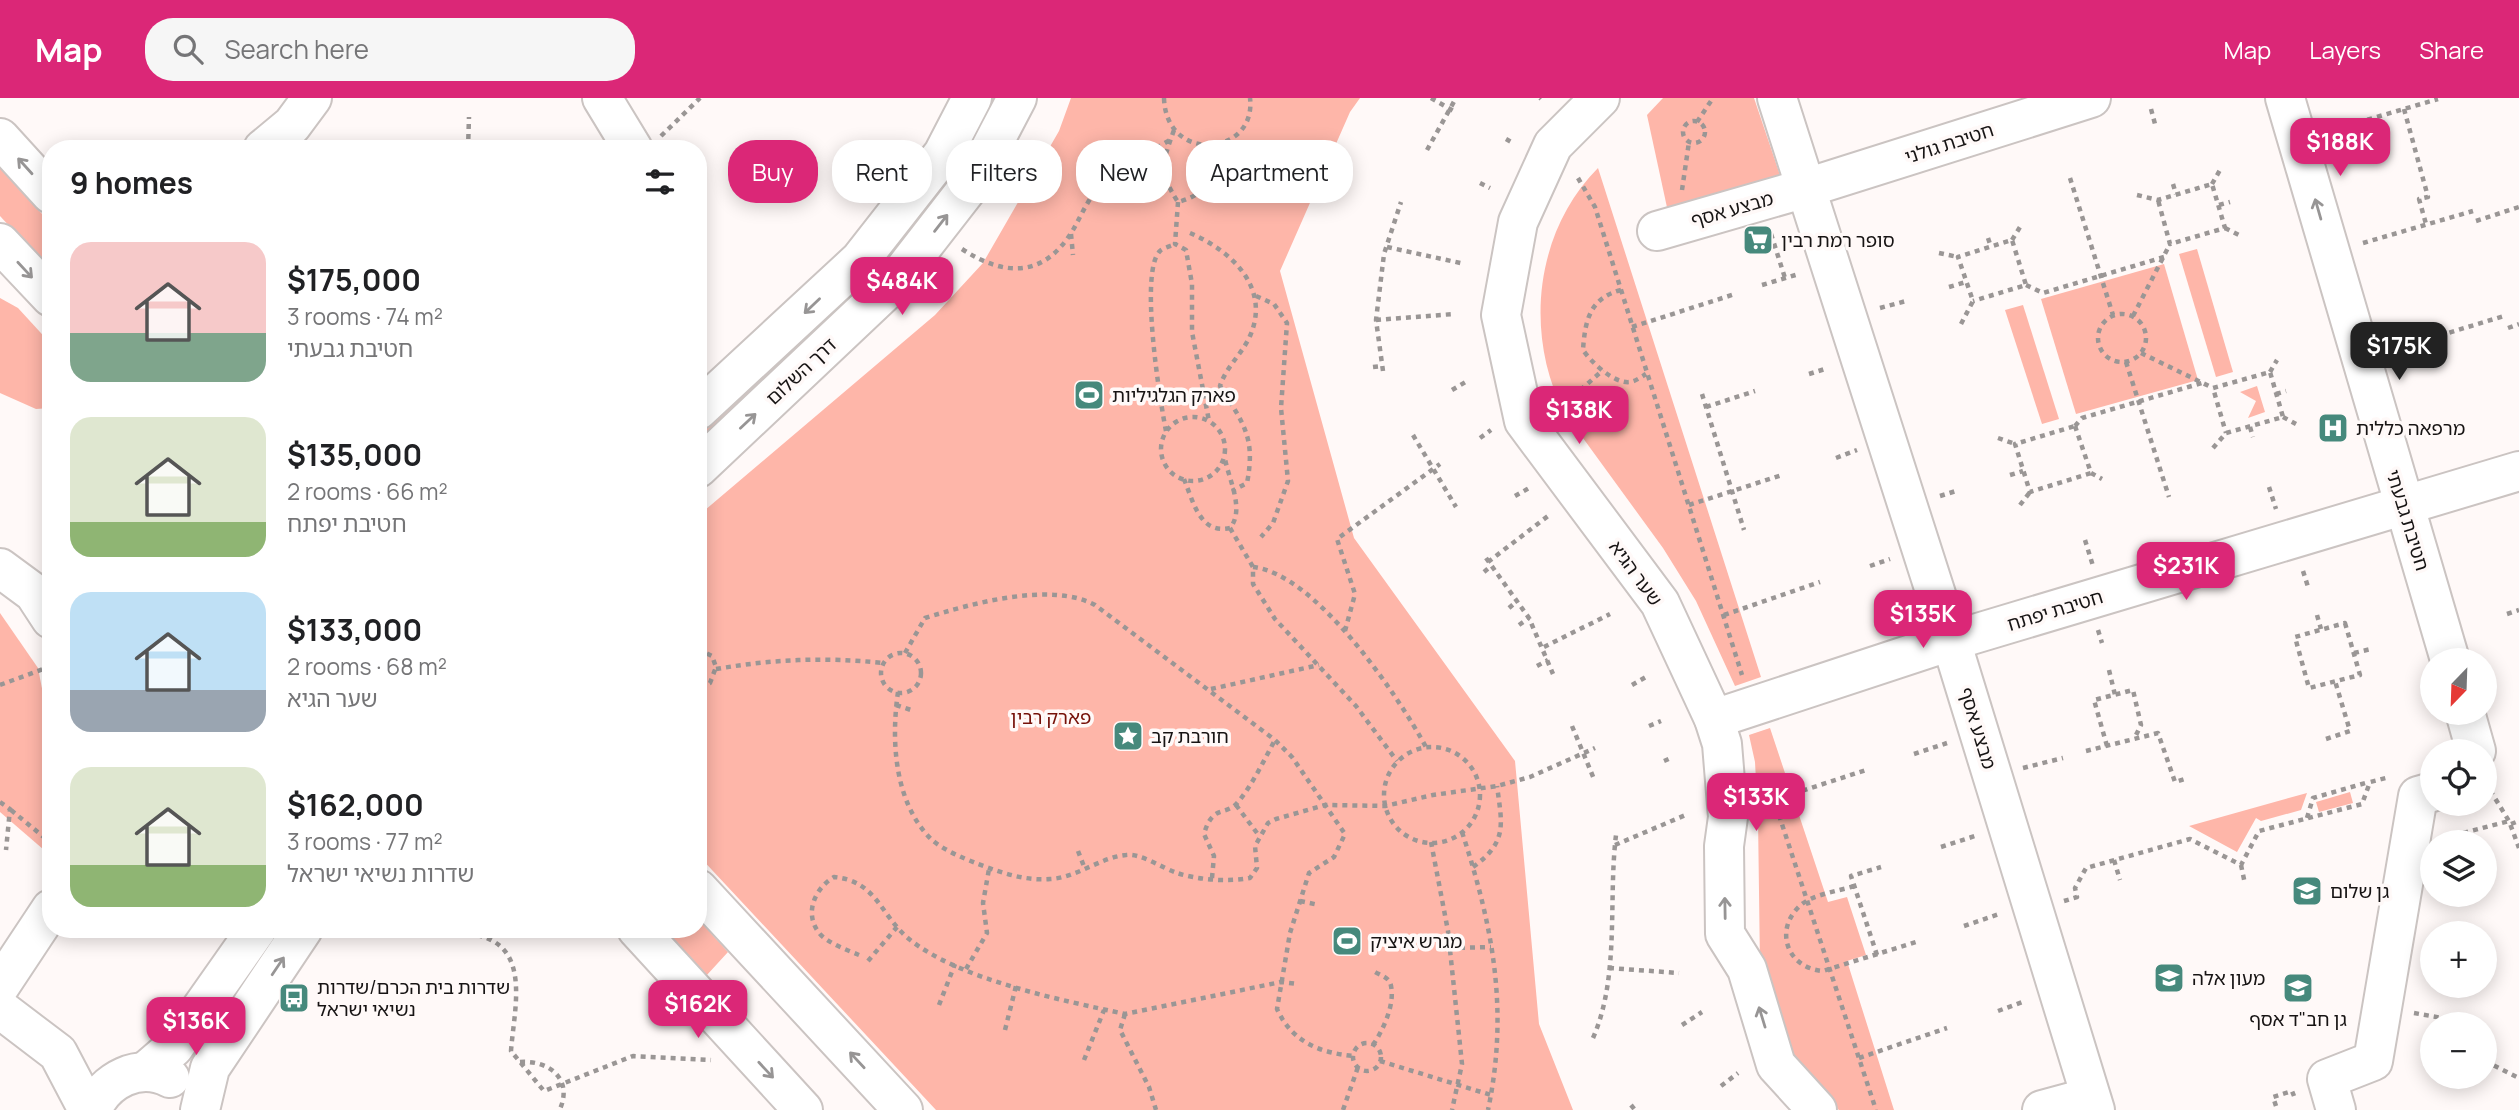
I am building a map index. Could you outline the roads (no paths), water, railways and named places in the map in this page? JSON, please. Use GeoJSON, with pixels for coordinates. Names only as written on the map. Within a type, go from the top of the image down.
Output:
{"type":"FeatureCollection","features":[{"type":"Feature","properties":{"kind":"street"},"geometry":{"type":"LineString","coordinates":[[274,140],[292,125],[313,98]]}},
{"type":"Feature","properties":{"kind":"street"},"geometry":{"type":"LineString","coordinates":[[602,98],[640,140]]}},
{"type":"Feature","properties":{"kind":"street","name":"דרך השלום"},"geometry":{"type":"LineString","coordinates":[[707,402],[860,260],[943,154],[972,98]]}},
{"type":"Feature","properties":{"kind":"street","name":"דרך השלום"},"geometry":{"type":"LineString","coordinates":[[707,460],[894,283],[974,180],[1017,98]]}},
{"type":"Feature","properties":{"kind":"street","name":"שער הגיא"},"geometry":{"type":"LineString","coordinates":[[1600,98],[1553,145],[1518,222],[1501,315],[1524,421],[1660,603],[1714,719],[1722,744],[1728,817],[1724,846],[1725,934],[1747,969],[1776,1065],[1816,1110]]}},
{"type":"Feature","properties":{"kind":"street","name":"מבצע אסף"},"geometry":{"type":"LineString","coordinates":[[1777,98],[1951,641],[2092,1103]]}},
{"type":"Feature","properties":{"kind":"street","name":"חטיבת גולני"},"geometry":{"type":"LineString","coordinates":[[1806,188],[2091,98]]}},
{"type":"Feature","properties":{"kind":"street","name":"חטיבת גבעתי"},"geometry":{"type":"LineString","coordinates":[[2286,98],[2445,648]]}},
{"type":"Feature","properties":{"kind":"street"},"geometry":{"type":"LineString","coordinates":[[0,138],[42,184]]}},
{"type":"Feature","properties":{"kind":"street","name":"מבצע אסף"},"geometry":{"type":"LineString","coordinates":[[1657,231],[1806,188]]}},
{"type":"Feature","properties":{"kind":"street"},"geometry":{"type":"LineString","coordinates":[[0,243],[42,287]]}},
{"type":"Feature","properties":{"kind":"street","name":"חטיבת יפתח"},"geometry":{"type":"LineString","coordinates":[[1714,719],[1951,641],[2519,471]]}},
{"type":"Feature","properties":{"kind":"street"},"geometry":{"type":"LineString","coordinates":[[0,568],[34,593],[42,605]]}},
{"type":"Feature","properties":{"kind":"street"},"geometry":{"type":"LineString","coordinates":[[2336,1110],[2327,1079],[2373,1061],[2420,795]]}},
{"type":"Feature","properties":{"kind":"street"},"geometry":{"type":"LineString","coordinates":[[707,899],[903,1110]]}},
{"type":"Feature","properties":{"kind":"street"},"geometry":{"type":"LineString","coordinates":[[0,986],[42,923]]}},
{"type":"Feature","properties":{"kind":"street"},"geometry":{"type":"LineString","coordinates":[[0,1009],[58,1053],[90,1110],[110,1084],[139,1073],[174,1047],[251,938]]}},
{"type":"Feature","properties":{"kind":"street"},"geometry":{"type":"LineString","coordinates":[[200,1110],[210,1068],[297,938]]}},
{"type":"Feature","properties":{"kind":"street"},"geometry":{"type":"LineString","coordinates":[[645,938],[803,1110]]}},
{"type":"Feature","properties":{"kind":"street"},"geometry":{"type":"LineString","coordinates":[[58,1053],[139,1073],[163,1074],[179,1082],[192,1094],[200,1110]]}},
{"type":"Feature","properties":{"kind":"street"},"geometry":{"type":"LineString","coordinates":[[2042,1110],[2092,1103]]}},
{"type":"Feature","properties":{"kind":"place","name":"סופר רמת רבין"},"geometry":{"type":"Point","coordinates":[1758,240]}},
{"type":"Feature","properties":{"kind":"place","name":"פארק הגלגיליות"},"geometry":{"type":"Point","coordinates":[1089,395]}},
{"type":"Feature","properties":{"kind":"place","name":"מרפאה כללית"},"geometry":{"type":"Point","coordinates":[2333,428]}},
{"type":"Feature","properties":{"kind":"place","name":"חורבת קב"},"geometry":{"type":"Point","coordinates":[1128,736]}},
{"type":"Feature","properties":{"kind":"place","name":"גן שלום"},"geometry":{"type":"Point","coordinates":[2307,891]}},
{"type":"Feature","properties":{"kind":"place","name":"מגרש איציק"},"geometry":{"type":"Point","coordinates":[1347,941]}},
{"type":"Feature","properties":{"kind":"place","name":"מעון אלה"},"geometry":{"type":"Point","coordinates":[2169,978]}},
{"type":"Feature","properties":{"kind":"place","name":"גן חב\"ד אסף"},"geometry":{"type":"Point","coordinates":[2298,988]}},
{"type":"Feature","properties":{"kind":"place","name":"שדרות בית הכרם/שדרות נשיאי ישראל"},"geometry":{"type":"Point","coordinates":[294,998]}},
{"type":"Feature","properties":{"kind":"park label","name":"פארק רבין"},"geometry":{"type":"Point","coordinates":[1051,717]}}]}
